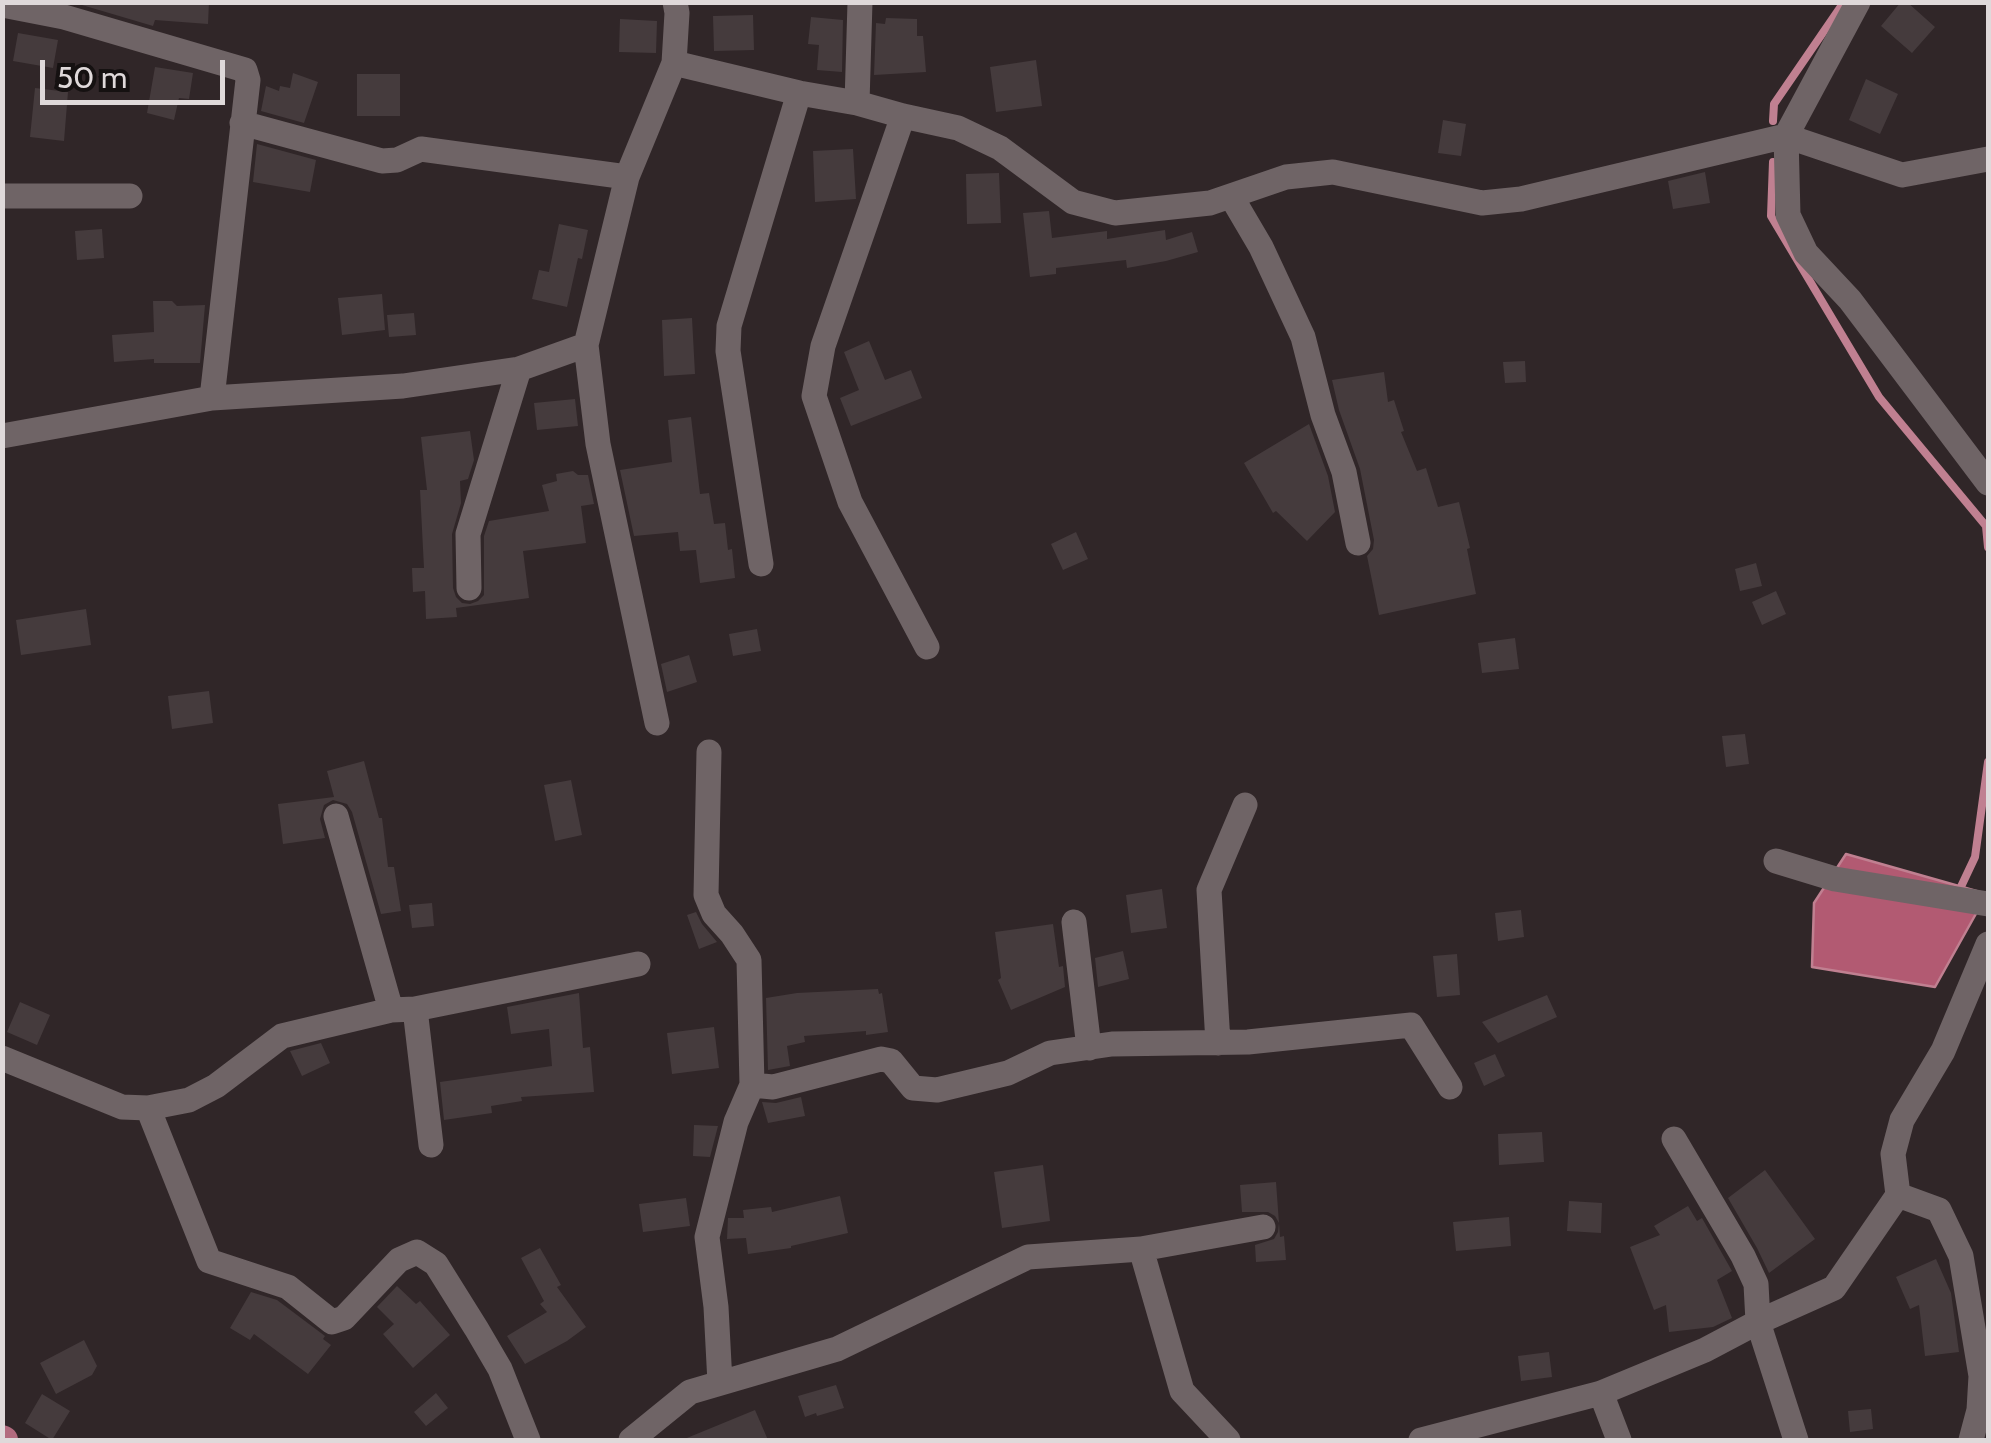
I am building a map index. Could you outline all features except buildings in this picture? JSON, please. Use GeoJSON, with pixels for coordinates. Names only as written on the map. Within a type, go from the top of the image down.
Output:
{"type":"FeatureCollection","features":[{"type":"Feature","properties":{"kind":"street"},"geometry":{"type":"LineString","coordinates":[[656,723],[598,444],[586,345],[627,177],[674,63],[675,2]]}},
{"type":"Feature","properties":{"kind":"street"},"geometry":{"type":"LineString","coordinates":[[857,103],[860,2]]}},
{"type":"Feature","properties":{"kind":"street"},"geometry":{"type":"LineString","coordinates":[[1858,2],[1786,136],[1788,216],[1806,253],[1850,300],[1988,482]]}},
{"type":"Feature","properties":{"kind":"street"},"geometry":{"type":"LineString","coordinates":[[2,5],[65,10],[245,70],[248,80],[212,398]]}},
{"type":"Feature","properties":{"kind":"street"},"geometry":{"type":"LineString","coordinates":[[674,63],[958,128],[1000,148],[1073,202],[1115,213],[1210,203],[1286,177],[1333,172],[1482,203],[1521,198],[1786,136],[1902,174],[1988,159]]}},
{"type":"Feature","properties":{"kind":"street"},"geometry":{"type":"LineString","coordinates":[[760,564],[728,352],[729,326],[799,93]]}},
{"type":"Feature","properties":{"kind":"street"},"geometry":{"type":"LineString","coordinates":[[903,116],[823,346],[814,396],[850,502],[928,647]]}},
{"type":"Feature","properties":{"kind":"street"},"geometry":{"type":"LineString","coordinates":[[242,122],[382,162],[422,149],[627,177]]}},
{"type":"Feature","properties":{"kind":"street"},"geometry":{"type":"LineString","coordinates":[[2,196],[130,196]]}},
{"type":"Feature","properties":{"kind":"street"},"geometry":{"type":"LineString","coordinates":[[1231,196],[1261,247],[1303,337],[1323,415],[1344,472],[1358,542]]}},
{"type":"Feature","properties":{"kind":"street"},"geometry":{"type":"LineString","coordinates":[[2,436],[212,398],[403,386],[519,369],[586,345]]}},
{"type":"Feature","properties":{"kind":"street"},"geometry":{"type":"LineString","coordinates":[[469,588],[468,534],[519,369]]}},
{"type":"Feature","properties":{"kind":"street"},"geometry":{"type":"LineString","coordinates":[[709,752],[706,896],[714,914],[749,960],[752,1085],[736,1122],[707,1237],[720,1384]]}},
{"type":"Feature","properties":{"kind":"street"},"geometry":{"type":"LineString","coordinates":[[1218,1043],[1209,890],[1245,805]]}},
{"type":"Feature","properties":{"kind":"street"},"geometry":{"type":"LineString","coordinates":[[336,816],[403,1009],[431,1146]]}},
{"type":"Feature","properties":{"kind":"street"},"geometry":{"type":"LineString","coordinates":[[1776,861],[1835,880],[1988,904]]}},
{"type":"Feature","properties":{"kind":"street"},"geometry":{"type":"LineString","coordinates":[[1074,922],[1089,1048]]}},
{"type":"Feature","properties":{"kind":"street"},"geometry":{"type":"LineString","coordinates":[[1421,1440],[1602,1394],[1834,1288],[1898,1195],[1893,1154],[1902,1120],[1943,1052],[1988,944]]}},
{"type":"Feature","properties":{"kind":"street"},"geometry":{"type":"LineString","coordinates":[[2,1058],[122,1107],[148,1108],[189,1100],[216,1086],[282,1036],[638,964]]}},
{"type":"Feature","properties":{"kind":"street"},"geometry":{"type":"LineString","coordinates":[[752,1085],[773,1087],[881,1059],[891,1062],[913,1088],[937,1090],[1008,1073],[1050,1053],[1112,1044],[1248,1042],[1411,1025],[1450,1087]]}},
{"type":"Feature","properties":{"kind":"street"},"geometry":{"type":"LineString","coordinates":[[148,1108],[209,1261],[288,1287],[332,1322],[344,1318],[398,1260],[417,1252],[436,1264],[476,1328],[500,1370],[528,1440]]}},
{"type":"Feature","properties":{"kind":"street"},"geometry":{"type":"LineString","coordinates":[[1674,1138],[1756,1284],[1758,1322],[1796,1440]]}},
{"type":"Feature","properties":{"kind":"street"},"geometry":{"type":"LineString","coordinates":[[1898,1195],[1939,1210],[1960,1256],[1984,1407],[1971,1440]]}},
{"type":"Feature","properties":{"kind":"street"},"geometry":{"type":"LineString","coordinates":[[631,1440],[690,1392],[837,1349],[1028,1258],[1141,1249],[1263,1227]]}},
{"type":"Feature","properties":{"kind":"street"},"geometry":{"type":"LineString","coordinates":[[1141,1249],[1182,1390],[1228,1440]]}},
{"type":"Feature","properties":{"kind":"street"},"geometry":{"type":"LineString","coordinates":[[1602,1394],[1619,1440]]}},
{"type":"Feature","properties":{"kind":"shaded area"},"geometry":{"type":"Polygon","coordinates":[[[1846,854],[1987,894],[1935,987],[1812,967],[1814,903],[1846,854]]]}},
{"type":"Feature","properties":{"kind":"waterway"},"geometry":{"type":"LineString","coordinates":[[1773,121],[1774,104],[1844,2]]}},
{"type":"Feature","properties":{"kind":"waterway"},"geometry":{"type":"LineString","coordinates":[[1773,162],[1771,216],[1879,397],[1986,526],[1988,547]]}},
{"type":"Feature","properties":{"kind":"waterway"},"geometry":{"type":"LineString","coordinates":[[1958,893],[1975,857],[1988,762]]}}]}
